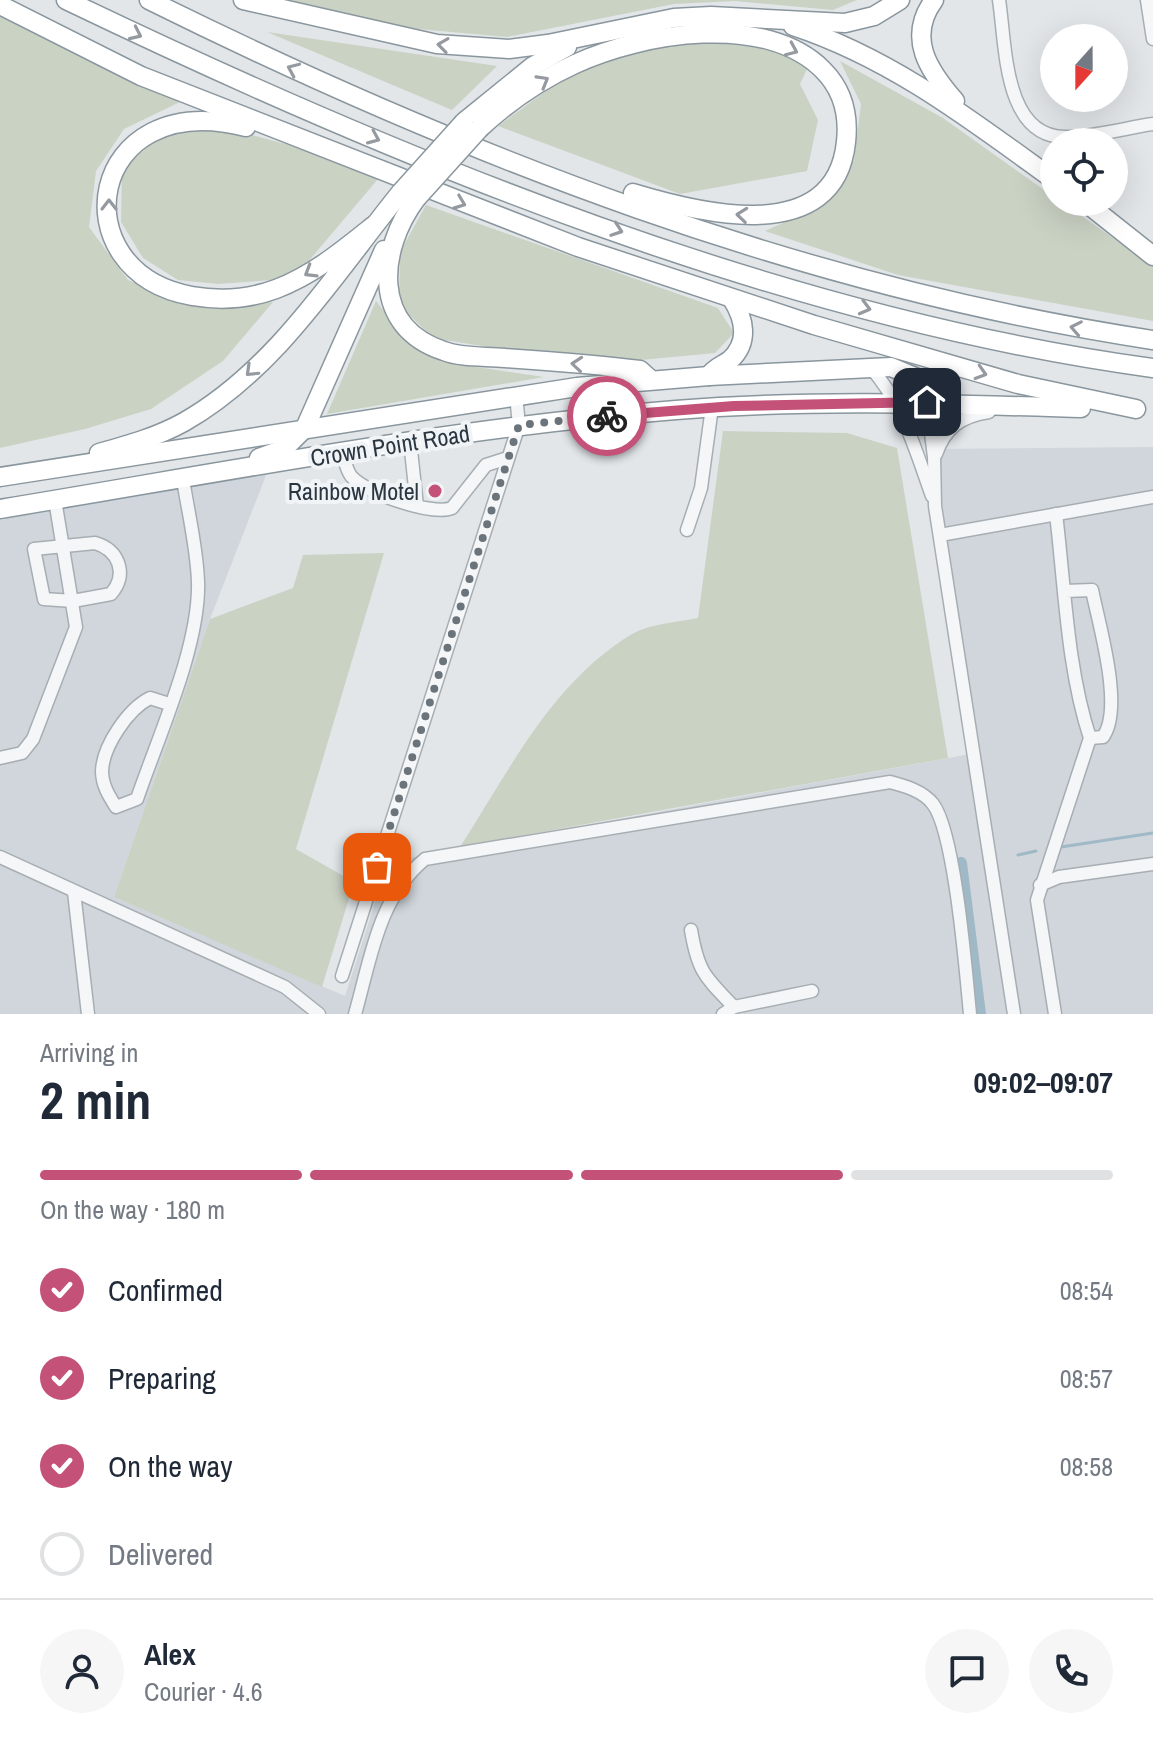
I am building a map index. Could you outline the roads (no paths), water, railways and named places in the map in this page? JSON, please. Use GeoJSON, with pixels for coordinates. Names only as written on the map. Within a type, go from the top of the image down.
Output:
{"type":"FeatureCollection","features":[{"type":"Feature","properties":{"kind":"highway"},"geometry":{"type":"LineString","coordinates":[[66,0],[217,71],[386,143],[647,241],[777,283],[921,323],[1056,352],[1153,368]]}},
{"type":"Feature","properties":{"kind":"highway"},"geometry":{"type":"LineString","coordinates":[[149,0],[315,79],[546,174],[755,249],[1004,314],[1153,340]]}},
{"type":"Feature","properties":{"kind":"highway"},"geometry":{"type":"LineString","coordinates":[[243,0],[395,36],[463,48],[529,47],[674,18],[845,23],[874,16],[900,0]]}},
{"type":"Feature","properties":{"kind":"highway"},"geometry":{"type":"LineString","coordinates":[[934,0],[922,22],[922,49],[935,76],[973,121]]}},
{"type":"Feature","properties":{"kind":"highway"},"geometry":{"type":"LineString","coordinates":[[0,5],[131,71],[525,228],[799,320],[1018,384],[1145,410]]}},
{"type":"Feature","properties":{"kind":"highway"},"geometry":{"type":"LineString","coordinates":[[751,18],[791,26],[865,55],[973,121],[1040,170]]}},
{"type":"Feature","properties":{"kind":"highway"},"geometry":{"type":"LineString","coordinates":[[309,143],[217,121],[189,120],[162,126],[133,145],[113,173],[108,208],[113,239],[128,263],[155,284],[185,295],[230,299],[254,296],[297,280],[373,226],[408,195],[472,125],[533,66],[603,32]]}},
{"type":"Feature","properties":{"kind":"highway"},"geometry":{"type":"LineString","coordinates":[[472,125],[574,64],[617,48],[690,34],[752,37],[799,52],[812,59],[834,83],[846,110],[845,150],[835,176],[806,204],[778,215],[749,216],[691,207],[584,177],[546,174]]}},
{"type":"Feature","properties":{"kind":"highway"},"geometry":{"type":"LineString","coordinates":[[408,195],[388,260],[389,292],[402,320],[428,344],[460,355],[640,370],[651,380]]}},
{"type":"Feature","properties":{"kind":"highway"},"geometry":{"type":"LineString","coordinates":[[1103,216],[1153,256]]}},
{"type":"Feature","properties":{"kind":"highway"},"geometry":{"type":"LineString","coordinates":[[1111,216],[1153,240]]}},
{"type":"Feature","properties":{"kind":"highway"},"geometry":{"type":"LineString","coordinates":[[207,475],[277,453],[305,428],[401,220]]}},
{"type":"Feature","properties":{"kind":"highway"},"geometry":{"type":"LineString","coordinates":[[22,474],[155,436],[218,401],[281,340],[373,226]]}},
{"type":"Feature","properties":{"kind":"highway"},"geometry":{"type":"LineString","coordinates":[[709,376],[736,353],[742,339],[743,321],[732,299]]}},
{"type":"Feature","properties":{"kind":"highway"},"geometry":{"type":"LineString","coordinates":[[799,320],[849,347],[870,367]]}},
{"type":"Feature","properties":{"kind":"highway"},"geometry":{"type":"LineString","coordinates":[[0,477],[516,395],[651,380],[870,367],[908,372],[921,383],[927,402]]}},
{"type":"Feature","properties":{"kind":"highway","name":"Crown Point Road"},"geometry":{"type":"LineString","coordinates":[[0,509],[519,425],[712,407],[927,402],[1145,410]]}},
{"type":"Feature","properties":{"kind":"street"},"geometry":{"type":"LineString","coordinates":[[999,0],[1019,109],[1035,128],[1047,135],[1068,138],[1153,124]]}},
{"type":"Feature","properties":{"kind":"street"},"geometry":{"type":"LineString","coordinates":[[1147,0],[1153,39]]}},
{"type":"Feature","properties":{"kind":"street"},"geometry":{"type":"LineString","coordinates":[[870,367],[912,438],[935,506]]}},
{"type":"Feature","properties":{"kind":"street"},"geometry":{"type":"LineString","coordinates":[[342,976],[519,425],[516,395]]}},
{"type":"Feature","properties":{"kind":"street"},"geometry":{"type":"LineString","coordinates":[[927,402],[934,457],[935,506],[1014,1014]]}},
{"type":"Feature","properties":{"kind":"street"},"geometry":{"type":"LineString","coordinates":[[934,457],[940,441],[957,422],[986,412],[1036,406]]}},
{"type":"Feature","properties":{"kind":"street"},"geometry":{"type":"LineString","coordinates":[[687,530],[704,475],[712,407]]}},
{"type":"Feature","properties":{"kind":"street"},"geometry":{"type":"LineString","coordinates":[[410,441],[417,506]]}},
{"type":"Feature","properties":{"kind":"street"},"geometry":{"type":"LineString","coordinates":[[342,452],[353,478],[365,487],[435,511],[452,508],[486,465],[508,458]]}},
{"type":"Feature","properties":{"kind":"street"},"geometry":{"type":"LineString","coordinates":[[169,704],[150,698],[138,704],[121,723],[102,769],[105,789],[116,807],[137,799],[169,704],[194,629],[198,582],[183,479]]}},
{"type":"Feature","properties":{"kind":"street"},"geometry":{"type":"LineString","coordinates":[[940,535],[1153,497]]}},
{"type":"Feature","properties":{"kind":"street"},"geometry":{"type":"LineString","coordinates":[[0,758],[22,753],[33,739],[76,627],[55,500]]}},
{"type":"Feature","properties":{"kind":"street"},"geometry":{"type":"LineString","coordinates":[[1055,1014],[1037,900],[1090,738],[1080,707],[1056,514]]}},
{"type":"Feature","properties":{"kind":"street"},"geometry":{"type":"LineString","coordinates":[[64,544],[103,546],[117,558],[120,569],[116,588],[105,597],[73,601],[47,600],[42,596],[33,552],[37,548],[64,544]]}},
{"type":"Feature","properties":{"kind":"street"},"geometry":{"type":"LineString","coordinates":[[1065,591],[1092,590],[1107,675],[1112,725],[1103,737],[1090,738]]}},
{"type":"Feature","properties":{"kind":"street"},"geometry":{"type":"LineString","coordinates":[[355,1014],[389,899],[403,877],[425,859],[890,782],[911,787],[922,795],[933,804],[940,819],[951,866],[970,1014]]}},
{"type":"Feature","properties":{"kind":"street"},"geometry":{"type":"LineString","coordinates":[[0,857],[285,987],[319,1014]]}},
{"type":"Feature","properties":{"kind":"street"},"geometry":{"type":"LineString","coordinates":[[1040,885],[1059,877],[1153,864]]}},
{"type":"Feature","properties":{"kind":"street"},"geometry":{"type":"LineString","coordinates":[[74,892],[88,1014]]}},
{"type":"Feature","properties":{"kind":"street"},"geometry":{"type":"LineString","coordinates":[[691,930],[696,962],[734,1007]]}},
{"type":"Feature","properties":{"kind":"street"},"geometry":{"type":"LineString","coordinates":[[723,1014],[734,1007],[812,991]]}},
{"type":"Feature","properties":{"kind":"waterway"},"geometry":{"type":"LineString","coordinates":[[1061,847],[1153,833]]}},
{"type":"Feature","properties":{"kind":"waterway"},"geometry":{"type":"LineString","coordinates":[[1018,855],[1036,851]]}},
{"type":"Feature","properties":{"kind":"waterway"},"geometry":{"type":"LineString","coordinates":[[961,863],[980,1014]]}},
{"type":"Feature","properties":{"kind":"place","name":"Rainbow Motel"},"geometry":{"type":"Point","coordinates":[435,491]}}]}
